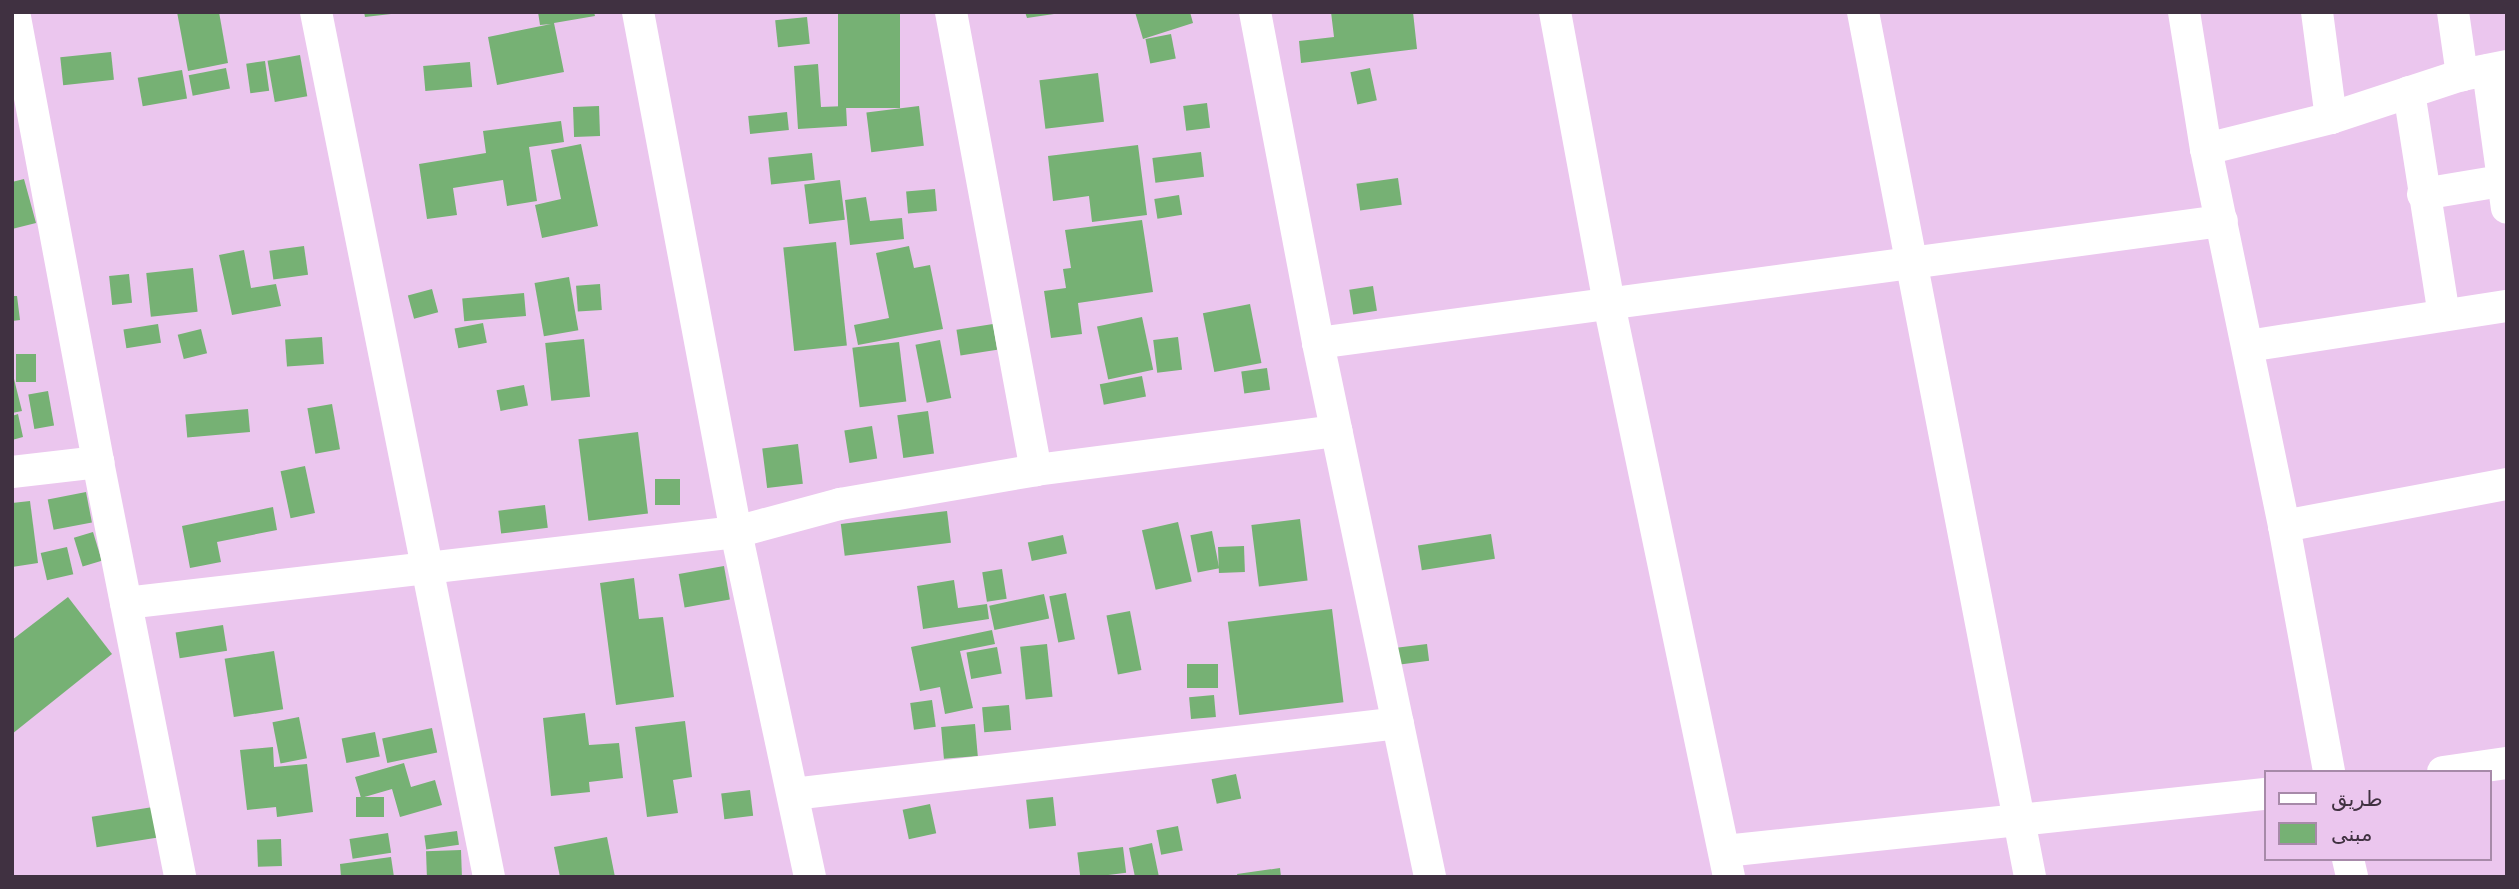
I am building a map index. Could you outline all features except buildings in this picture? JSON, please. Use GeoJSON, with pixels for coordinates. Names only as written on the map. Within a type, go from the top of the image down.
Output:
{"type":"FeatureCollection","features":[{"type":"Feature","properties":{"kind":"street"},"geometry":{"type":"LineString","coordinates":[[14,12],[98,462],[180,877]]}},
{"type":"Feature","properties":{"kind":"street"},"geometry":{"type":"LineString","coordinates":[[316,12],[489,877]]}},
{"type":"Feature","properties":{"kind":"street"},"geometry":{"type":"LineString","coordinates":[[638,12],[736,533],[810,877]]}},
{"type":"Feature","properties":{"kind":"street"},"geometry":{"type":"LineString","coordinates":[[951,12],[1036,470]]}},
{"type":"Feature","properties":{"kind":"street"},"geometry":{"type":"LineString","coordinates":[[1255,12],[1318,343],[1430,877]]}},
{"type":"Feature","properties":{"kind":"street"},"geometry":{"type":"LineString","coordinates":[[1555,12],[1609,304],[1727,864],[2020,821],[2264,794]]}},
{"type":"Feature","properties":{"kind":"street"},"geometry":{"type":"LineString","coordinates":[[1863,12],[2031,877]]}},
{"type":"Feature","properties":{"kind":"street"},"geometry":{"type":"LineString","coordinates":[[2184,12],[2206,149],[2284,526],[2329,770]]}},
{"type":"Feature","properties":{"kind":"street"},"geometry":{"type":"LineString","coordinates":[[2317,12],[2331,118]]}},
{"type":"Feature","properties":{"kind":"street"},"geometry":{"type":"LineString","coordinates":[[2423,194],[2506,190],[2486,70],[2453,12]]}},
{"type":"Feature","properties":{"kind":"street"},"geometry":{"type":"LineString","coordinates":[[2206,149],[2331,118],[2486,70]]}},
{"type":"Feature","properties":{"kind":"street"},"geometry":{"type":"LineString","coordinates":[[2409,92],[2444,316]]}},
{"type":"Feature","properties":{"kind":"street"},"geometry":{"type":"LineString","coordinates":[[1318,343],[2222,221]]}},
{"type":"Feature","properties":{"kind":"street"},"geometry":{"type":"LineString","coordinates":[[2248,346],[2507,306]]}},
{"type":"Feature","properties":{"kind":"street"},"geometry":{"type":"LineString","coordinates":[[126,603],[736,533],[840,504],[1036,470],[1336,431]]}},
{"type":"Feature","properties":{"kind":"street"},"geometry":{"type":"LineString","coordinates":[[12,472],[98,462]]}},
{"type":"Feature","properties":{"kind":"street"},"geometry":{"type":"LineString","coordinates":[[2284,526],[2507,484]]}},
{"type":"Feature","properties":{"kind":"street"},"geometry":{"type":"LineString","coordinates":[[793,794],[1398,723]]}},
{"type":"Feature","properties":{"kind":"street"},"geometry":{"type":"LineString","coordinates":[[2457,770],[2507,763]]}}]}
